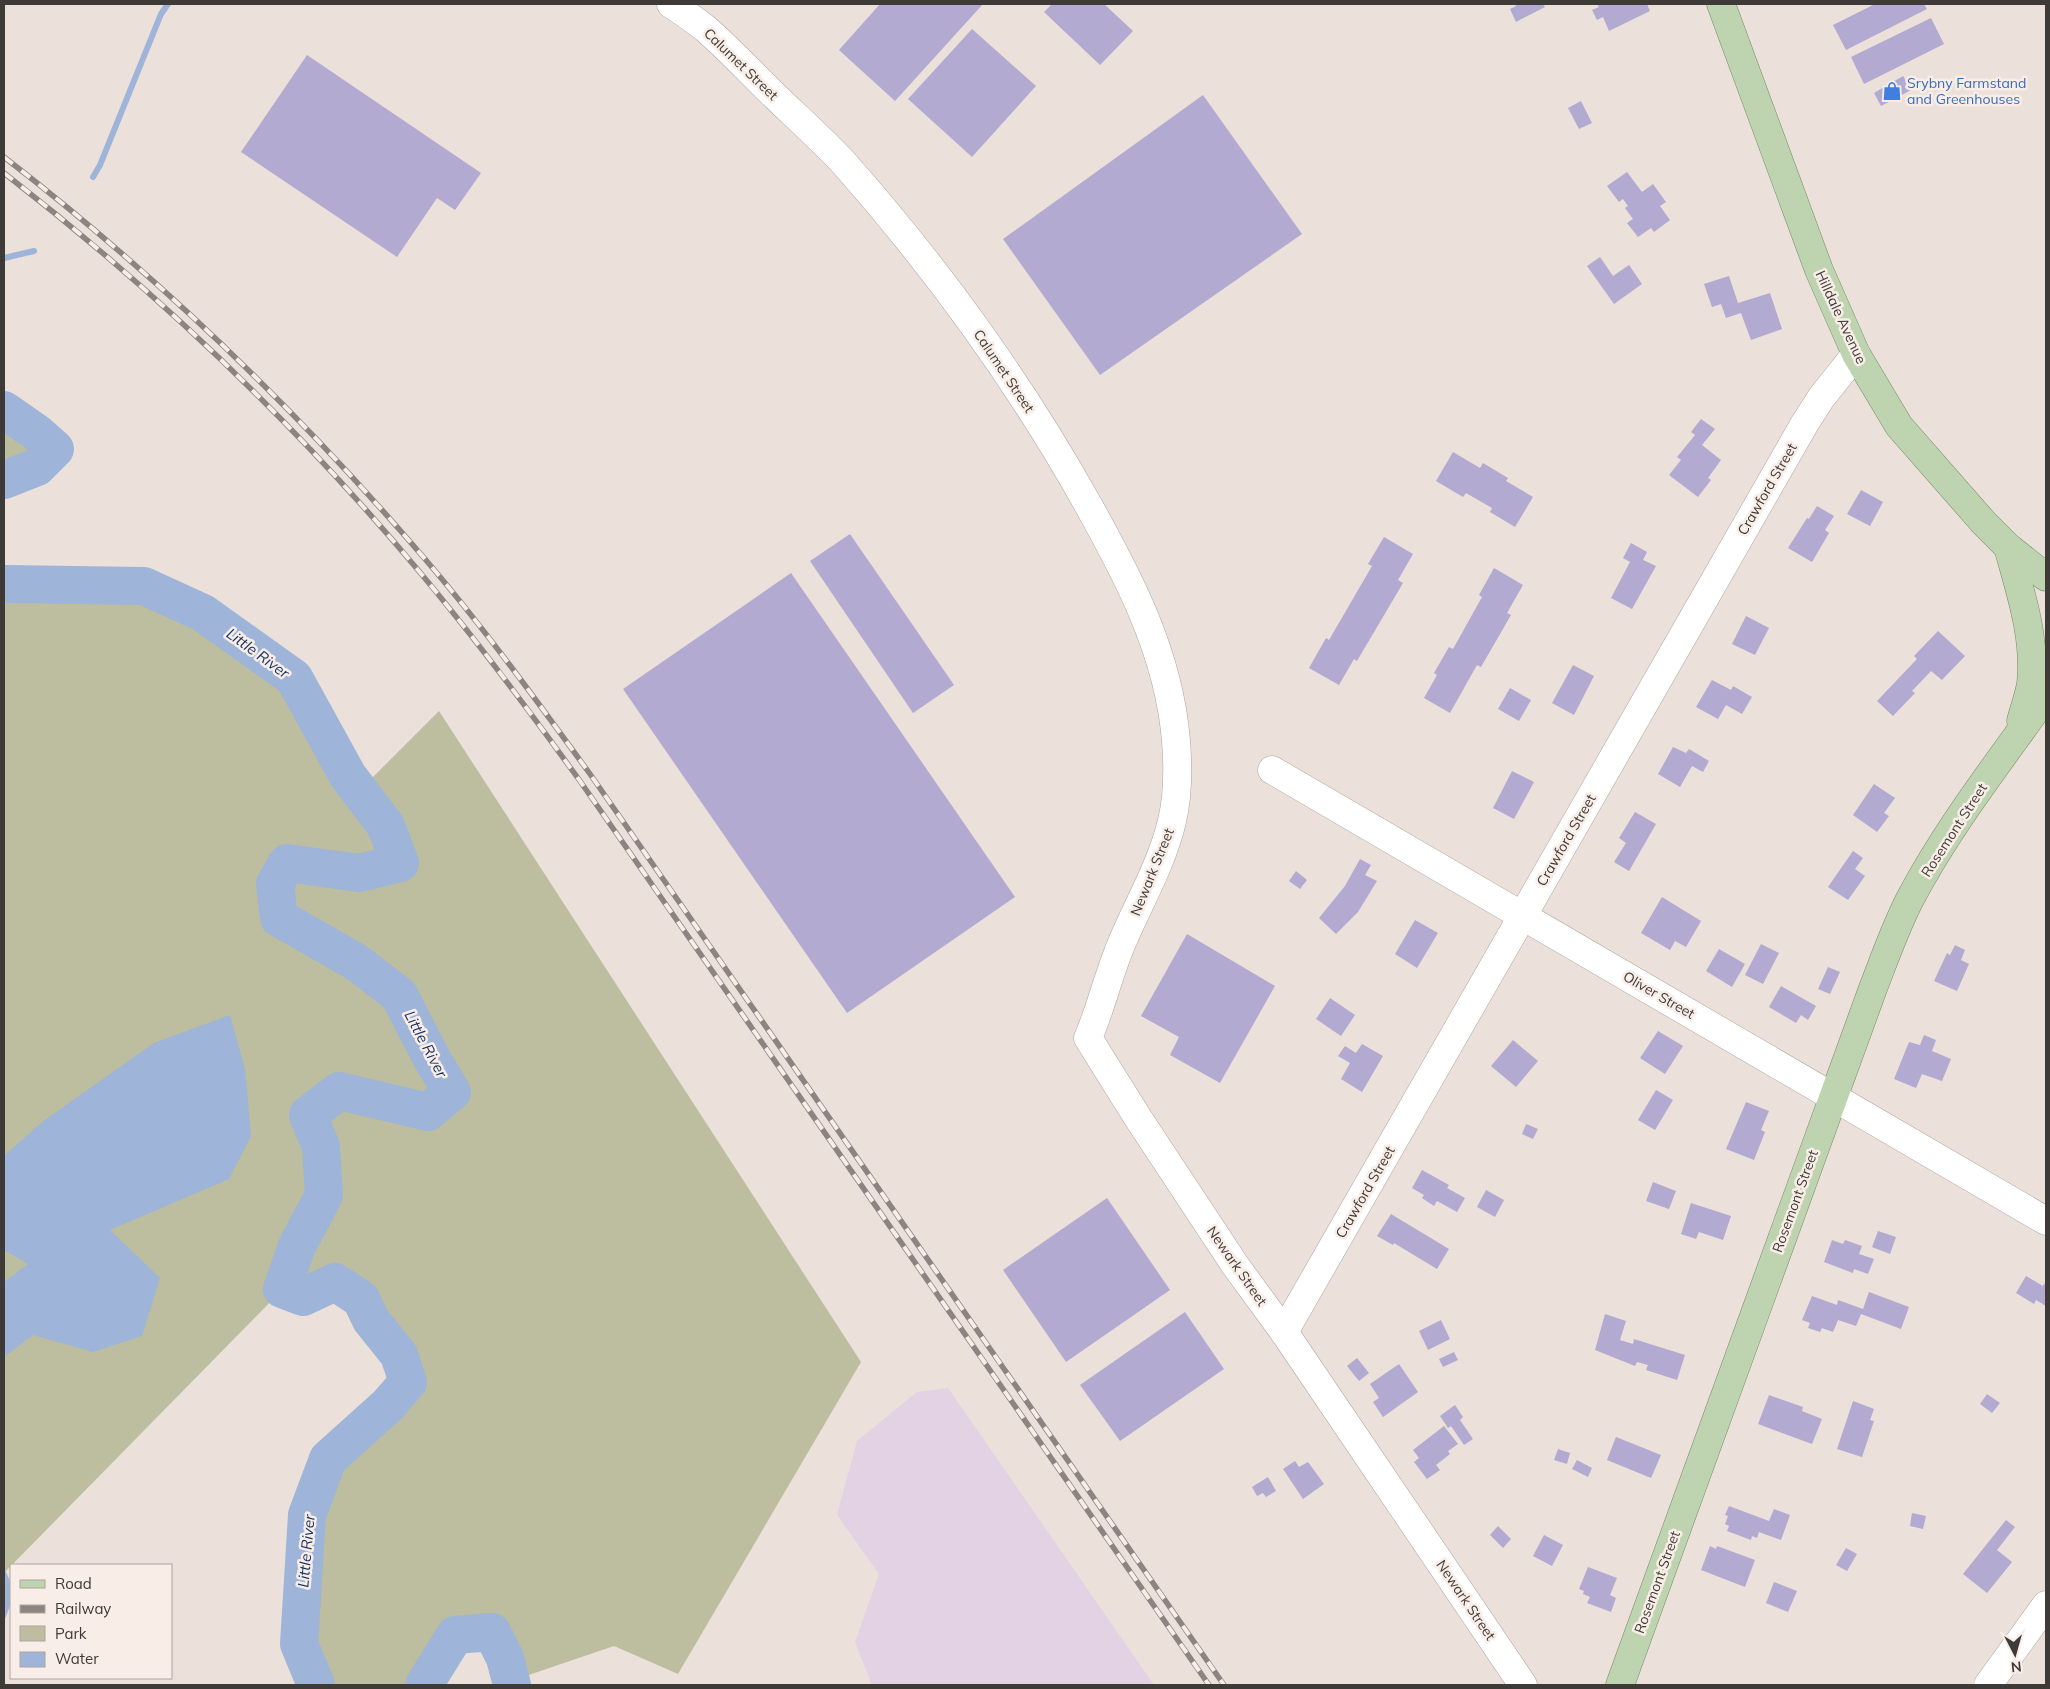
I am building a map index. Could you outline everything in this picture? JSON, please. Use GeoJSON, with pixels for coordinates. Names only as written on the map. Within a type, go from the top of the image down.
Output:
{"type":"FeatureCollection","features":[{"type":"Feature","properties":{"kind":"main road","name":"Hilldale Avenue"},"geometry":{"type":"LineString","coordinates":[[1721,4],[1819,270],[1856,354],[1899,426],[2008,547],[2046,577]]}},
{"type":"Feature","properties":{"kind":"main road","name":"Rosemont Street"},"geometry":{"type":"LineString","coordinates":[[2008,547],[2024,606],[2031,643],[2031,685],[2015,739]]}},
{"type":"Feature","properties":{"kind":"main road","name":"Rosemont Street"},"geometry":{"type":"LineString","coordinates":[[1620,1685],[1872,991],[1910,900],[1934,858],[2046,696]]}},
{"type":"Feature","properties":{"kind":"street","name":"Calumet Street"},"geometry":{"type":"LineString","coordinates":[[674,6],[705,29],[847,167],[908,238],[930,267],[983,339],[1055,446],[1111,546],[1140,603],[1162,663],[1171,703],[1176,742],[1176,784],[1173,818]]}},
{"type":"Feature","properties":{"kind":"street","name":"Crawford Street"},"geometry":{"type":"LineString","coordinates":[[1284,1332],[1805,423],[1856,354]]}},
{"type":"Feature","properties":{"kind":"street","name":"Oliver Street"},"geometry":{"type":"LineString","coordinates":[[1272,770],[2046,1221]]}},
{"type":"Feature","properties":{"kind":"street","name":"Newark Street"},"geometry":{"type":"LineString","coordinates":[[1173,818],[1164,848],[1119,949],[1097,1018],[1088,1038],[1224,1249],[1284,1332],[1523,1685]]}},
{"type":"Feature","properties":{"kind":"street"},"geometry":{"type":"LineString","coordinates":[[1988,1685],[2046,1605]]}},
{"type":"Feature","properties":{"kind":"shaded area"},"geometry":{"type":"Polygon","coordinates":[[[948,1388],[1154,1685],[872,1685],[855,1642],[879,1574],[837,1515],[857,1441],[917,1392],[948,1388]]]}},
{"type":"Feature","properties":{"kind":"green space"},"geometry":{"type":"Polygon","coordinates":[[[4,407],[55,449],[4,478],[4,407]]]}},
{"type":"Feature","properties":{"kind":"green space"},"geometry":{"type":"Polygon","coordinates":[[[4,584],[144,586],[295,667],[359,791],[439,711],[861,1362],[678,1674],[614,1646],[511,1681],[505,1658],[492,1632],[455,1636],[424,1685],[316,1685],[299,1644],[307,1515],[328,1459],[387,1406],[408,1382],[399,1355],[371,1320],[361,1299],[335,1282],[303,1297],[282,1290],[13,1564],[10,1564],[10,1567],[4,1573],[4,584]],[[362,796],[398,858],[386,826],[362,796]],[[394,863],[339,870],[359,873],[394,863]],[[291,925],[392,990],[356,962],[291,925]],[[308,1118],[324,1190],[321,1147],[308,1118]]]}},
{"type":"Feature","properties":{"kind":"water"},"geometry":{"type":"Polygon","coordinates":[[[230,1015],[245,1069],[251,1136],[229,1179],[110,1230],[160,1278],[142,1336],[93,1352],[33,1335],[4,1357],[4,1282],[28,1264],[4,1250],[4,1156],[42,1122],[154,1043],[230,1015]]]}},
{"type":"Feature","properties":{"kind":"water"},"geometry":{"type":"Polygon","coordinates":[[[4,1568],[10,1582],[10,1604],[4,1621],[4,1568]]]}},
{"type":"Feature","properties":{"kind":"building"},"geometry":{"type":"Polygon","coordinates":[[[880,4],[983,4],[895,101],[839,50],[880,4]]]}},
{"type":"Feature","properties":{"kind":"building"},"geometry":{"type":"Polygon","coordinates":[[[1052,4],[1104,4],[1133,31],[1100,65],[1044,12],[1052,4]]]}},
{"type":"Feature","properties":{"kind":"building"},"geometry":{"type":"Polygon","coordinates":[[[1515,4],[1543,4],[1545,7],[1516,22],[1510,9],[1516,6],[1515,4]]]}},
{"type":"Feature","properties":{"kind":"building"},"geometry":{"type":"Polygon","coordinates":[[[1597,4],[1647,4],[1650,11],[1609,31],[1603,17],[1597,20],[1592,10],[1599,7],[1597,4]]]}},
{"type":"Feature","properties":{"kind":"building"},"geometry":{"type":"Polygon","coordinates":[[[1875,4],[1924,4],[1927,9],[1846,50],[1833,25],[1875,4]]]}},
{"type":"Feature","properties":{"kind":"building"},"geometry":{"type":"Polygon","coordinates":[[[1931,18],[1944,44],[1864,84],[1851,57],[1931,18]]]}},
{"type":"Feature","properties":{"kind":"building"},"geometry":{"type":"Polygon","coordinates":[[[972,29],[1036,86],[972,157],[908,99],[972,29]]]}},
{"type":"Feature","properties":{"kind":"building"},"geometry":{"type":"Polygon","coordinates":[[[307,55],[481,173],[455,210],[437,198],[397,257],[241,152],[307,55]]]}},
{"type":"Feature","properties":{"kind":"building","name":"Srybny Farmstand and Greenhouses"},"geometry":{"type":"Polygon","coordinates":[[[1903,76],[1911,90],[1881,106],[1874,93],[1903,76]]]}},
{"type":"Feature","properties":{"kind":"building"},"geometry":{"type":"Polygon","coordinates":[[[1203,95],[1302,234],[1100,375],[1003,239],[1203,95]]]}},
{"type":"Feature","properties":{"kind":"building"},"geometry":{"type":"Polygon","coordinates":[[[1581,101],[1592,123],[1579,129],[1568,108],[1581,101]]]}},
{"type":"Feature","properties":{"kind":"building"},"geometry":{"type":"Polygon","coordinates":[[[1627,172],[1642,192],[1653,184],[1666,202],[1660,206],[1670,220],[1654,232],[1651,228],[1638,237],[1627,223],[1633,219],[1625,208],[1628,206],[1623,199],[1619,202],[1607,186],[1627,172]]]}},
{"type":"Feature","properties":{"kind":"building"},"geometry":{"type":"Polygon","coordinates":[[[1600,257],[1613,276],[1629,265],[1642,284],[1614,304],[1587,266],[1600,257]]]}},
{"type":"Feature","properties":{"kind":"building"},"geometry":{"type":"Polygon","coordinates":[[[1729,276],[1738,303],[1770,293],[1782,329],[1751,340],[1741,313],[1726,318],[1721,304],[1712,307],[1704,284],[1729,276]]]}},
{"type":"Feature","properties":{"kind":"building"},"geometry":{"type":"Polygon","coordinates":[[[1701,419],[1715,429],[1702,445],[1721,460],[1708,478],[1711,480],[1698,497],[1669,475],[1681,460],[1677,457],[1695,435],[1691,432],[1701,419]]]}},
{"type":"Feature","properties":{"kind":"building"},"geometry":{"type":"Polygon","coordinates":[[[1453,452],[1480,468],[1483,463],[1508,478],[1506,481],[1533,497],[1515,527],[1490,512],[1492,508],[1466,493],[1463,497],[1436,481],[1453,452]]]}},
{"type":"Feature","properties":{"kind":"building"},"geometry":{"type":"Polygon","coordinates":[[[1861,490],[1883,502],[1870,526],[1847,514],[1861,490]]]}},
{"type":"Feature","properties":{"kind":"building"},"geometry":{"type":"Polygon","coordinates":[[[1817,506],[1834,516],[1825,530],[1829,533],[1812,562],[1788,548],[1817,506]]]}},
{"type":"Feature","properties":{"kind":"building"},"geometry":{"type":"Polygon","coordinates":[[[850,534],[954,685],[913,713],[810,561],[850,534]]]}},
{"type":"Feature","properties":{"kind":"building"},"geometry":{"type":"Polygon","coordinates":[[[1384,537],[1413,554],[1398,580],[1403,583],[1357,661],[1354,659],[1339,685],[1309,668],[1326,638],[1329,640],[1372,566],[1368,564],[1384,537]]]}},
{"type":"Feature","properties":{"kind":"building"},"geometry":{"type":"Polygon","coordinates":[[[1631,543],[1647,552],[1643,560],[1656,566],[1632,609],[1611,598],[1630,562],[1623,558],[1631,543]]]}},
{"type":"Feature","properties":{"kind":"building"},"geometry":{"type":"Polygon","coordinates":[[[1494,568],[1523,585],[1507,613],[1511,615],[1481,667],[1477,665],[1450,713],[1424,698],[1437,675],[1434,673],[1449,647],[1453,649],[1482,597],[1479,595],[1494,568]]]}},
{"type":"Feature","properties":{"kind":"building"},"geometry":{"type":"Polygon","coordinates":[[[791,573],[1015,897],[847,1013],[623,689],[791,573]]]}},
{"type":"Feature","properties":{"kind":"building"},"geometry":{"type":"Polygon","coordinates":[[[1746,616],[1769,628],[1755,655],[1732,644],[1746,616]]]}},
{"type":"Feature","properties":{"kind":"building"},"geometry":{"type":"Polygon","coordinates":[[[1938,631],[1965,656],[1942,680],[1931,671],[1912,691],[1915,693],[1893,716],[1877,701],[1917,659],[1914,656],[1938,631]]]}},
{"type":"Feature","properties":{"kind":"building"},"geometry":{"type":"Polygon","coordinates":[[[1573,665],[1594,676],[1574,715],[1552,703],[1573,665]]]}},
{"type":"Feature","properties":{"kind":"building"},"geometry":{"type":"Polygon","coordinates":[[[1712,680],[1731,690],[1733,686],[1752,697],[1742,714],[1726,705],[1718,719],[1696,707],[1712,680]]]}},
{"type":"Feature","properties":{"kind":"building"},"geometry":{"type":"Polygon","coordinates":[[[1510,688],[1531,700],[1519,721],[1498,709],[1510,688]]]}},
{"type":"Feature","properties":{"kind":"building"},"geometry":{"type":"Polygon","coordinates":[[[1673,747],[1686,753],[1689,749],[1709,761],[1703,772],[1692,766],[1680,787],[1658,774],[1673,747]]]}},
{"type":"Feature","properties":{"kind":"building"},"geometry":{"type":"Polygon","coordinates":[[[1512,771],[1534,782],[1514,819],[1493,808],[1512,771]]]}},
{"type":"Feature","properties":{"kind":"building"},"geometry":{"type":"Polygon","coordinates":[[[1874,784],[1895,798],[1884,813],[1889,816],[1877,832],[1853,815],[1874,784]]]}},
{"type":"Feature","properties":{"kind":"building"},"geometry":{"type":"Polygon","coordinates":[[[1635,812],[1656,824],[1629,871],[1614,862],[1626,843],[1619,838],[1635,812]]]}},
{"type":"Feature","properties":{"kind":"building"},"geometry":{"type":"Polygon","coordinates":[[[1853,851],[1863,858],[1855,869],[1865,876],[1848,900],[1828,887],[1853,851]]]}},
{"type":"Feature","properties":{"kind":"building"},"geometry":{"type":"Polygon","coordinates":[[[1360,859],[1371,865],[1365,875],[1377,881],[1358,912],[1336,934],[1319,918],[1345,886],[1360,859]]]}},
{"type":"Feature","properties":{"kind":"building"},"geometry":{"type":"Polygon","coordinates":[[[1296,871],[1307,880],[1300,889],[1289,881],[1296,871]]]}},
{"type":"Feature","properties":{"kind":"building"},"geometry":{"type":"Polygon","coordinates":[[[1662,897],[1701,921],[1686,947],[1675,941],[1670,950],[1641,933],[1662,897]]]}},
{"type":"Feature","properties":{"kind":"building"},"geometry":{"type":"Polygon","coordinates":[[[1415,920],[1438,933],[1417,968],[1395,954],[1415,920]]]}},
{"type":"Feature","properties":{"kind":"building"},"geometry":{"type":"Polygon","coordinates":[[[1187,934],[1275,986],[1220,1083],[1170,1055],[1179,1037],[1141,1016],[1187,934]]]}},
{"type":"Feature","properties":{"kind":"building"},"geometry":{"type":"Polygon","coordinates":[[[1761,944],[1779,953],[1763,984],[1745,975],[1761,944]]]}},
{"type":"Feature","properties":{"kind":"building"},"geometry":{"type":"Polygon","coordinates":[[[1955,945],[1965,950],[1961,960],[1969,964],[1957,991],[1934,981],[1947,953],[1950,955],[1955,945]]]}},
{"type":"Feature","properties":{"kind":"building"},"geometry":{"type":"Polygon","coordinates":[[[1719,949],[1745,964],[1732,987],[1706,971],[1719,949]]]}},
{"type":"Feature","properties":{"kind":"building"},"geometry":{"type":"Polygon","coordinates":[[[1828,967],[1840,972],[1830,994],[1818,989],[1828,967]]]}},
{"type":"Feature","properties":{"kind":"building"},"geometry":{"type":"Polygon","coordinates":[[[1781,986],[1816,1006],[1808,1020],[1801,1015],[1796,1023],[1769,1007],[1781,986]]]}},
{"type":"Feature","properties":{"kind":"building"},"geometry":{"type":"Polygon","coordinates":[[[1330,998],[1355,1015],[1341,1036],[1316,1019],[1330,998]]]}},
{"type":"Feature","properties":{"kind":"building"},"geometry":{"type":"Polygon","coordinates":[[[1658,1031],[1683,1046],[1665,1074],[1640,1058],[1658,1031]]]}},
{"type":"Feature","properties":{"kind":"building"},"geometry":{"type":"Polygon","coordinates":[[[1924,1035],[1936,1040],[1932,1051],[1951,1059],[1942,1081],[1922,1074],[1916,1088],[1894,1079],[1909,1042],[1920,1045],[1924,1035]]]}},
{"type":"Feature","properties":{"kind":"building"},"geometry":{"type":"Polygon","coordinates":[[[1513,1040],[1538,1061],[1516,1087],[1491,1066],[1513,1040]]]}},
{"type":"Feature","properties":{"kind":"building"},"geometry":{"type":"Polygon","coordinates":[[[1362,1044],[1383,1056],[1362,1092],[1341,1079],[1350,1063],[1338,1056],[1345,1046],[1356,1053],[1362,1044]]]}},
{"type":"Feature","properties":{"kind":"building"},"geometry":{"type":"Polygon","coordinates":[[[1656,1090],[1673,1100],[1655,1130],[1638,1120],[1656,1090]]]}},
{"type":"Feature","properties":{"kind":"building"},"geometry":{"type":"Polygon","coordinates":[[[1746,1102],[1769,1111],[1761,1130],[1765,1132],[1754,1160],[1726,1149],[1746,1102]]]}},
{"type":"Feature","properties":{"kind":"building"},"geometry":{"type":"Polygon","coordinates":[[[1526,1124],[1538,1129],[1533,1139],[1522,1134],[1526,1124]]]}},
{"type":"Feature","properties":{"kind":"building"},"geometry":{"type":"Polygon","coordinates":[[[1422,1170],[1449,1185],[1447,1188],[1465,1198],[1457,1212],[1437,1201],[1434,1206],[1422,1198],[1424,1195],[1412,1188],[1422,1170]]]}},
{"type":"Feature","properties":{"kind":"building"},"geometry":{"type":"Polygon","coordinates":[[[1653,1182],[1676,1191],[1669,1209],[1646,1201],[1653,1182]]]}},
{"type":"Feature","properties":{"kind":"building"},"geometry":{"type":"Polygon","coordinates":[[[1486,1190],[1504,1200],[1495,1217],[1477,1207],[1486,1190]]]}},
{"type":"Feature","properties":{"kind":"building"},"geometry":{"type":"Polygon","coordinates":[[[1107,1198],[1170,1290],[1066,1362],[1003,1270],[1107,1198]]]}},
{"type":"Feature","properties":{"kind":"building"},"geometry":{"type":"Polygon","coordinates":[[[1691,1203],[1731,1216],[1723,1240],[1699,1232],[1696,1239],[1681,1234],[1691,1203]]]}},
{"type":"Feature","properties":{"kind":"building"},"geometry":{"type":"Polygon","coordinates":[[[1391,1214],[1449,1249],[1437,1269],[1394,1243],[1393,1245],[1377,1236],[1391,1214]]]}},
{"type":"Feature","properties":{"kind":"building"},"geometry":{"type":"Polygon","coordinates":[[[1878,1231],[1896,1237],[1890,1254],[1872,1247],[1878,1231]]]}},
{"type":"Feature","properties":{"kind":"building"},"geometry":{"type":"Polygon","coordinates":[[[1832,1240],[1843,1244],[1845,1240],[1862,1246],[1859,1254],[1874,1259],[1868,1274],[1854,1269],[1853,1273],[1824,1262],[1832,1240]]]}},
{"type":"Feature","properties":{"kind":"building"},"geometry":{"type":"Polygon","coordinates":[[[2026,1276],[2043,1286],[2046,1281],[2046,1306],[2036,1300],[2034,1304],[2016,1293],[2026,1276]]]}},
{"type":"Feature","properties":{"kind":"building"},"geometry":{"type":"Polygon","coordinates":[[[1869,1292],[1909,1307],[1901,1329],[1861,1314],[1856,1326],[1838,1320],[1833,1332],[1822,1328],[1820,1332],[1808,1328],[1810,1323],[1802,1320],[1812,1296],[1837,1305],[1838,1300],[1863,1309],[1869,1292]]]}},
{"type":"Feature","properties":{"kind":"building"},"geometry":{"type":"Polygon","coordinates":[[[1185,1312],[1224,1369],[1120,1441],[1080,1385],[1185,1312]]]}},
{"type":"Feature","properties":{"kind":"building"},"geometry":{"type":"Polygon","coordinates":[[[1605,1314],[1626,1321],[1620,1340],[1633,1344],[1634,1339],[1685,1355],[1677,1380],[1646,1370],[1648,1365],[1637,1362],[1635,1366],[1595,1350],[1605,1314]]]}},
{"type":"Feature","properties":{"kind":"building"},"geometry":{"type":"Polygon","coordinates":[[[1441,1320],[1450,1339],[1428,1350],[1419,1331],[1441,1320]]]}},
{"type":"Feature","properties":{"kind":"building"},"geometry":{"type":"Polygon","coordinates":[[[1454,1352],[1458,1360],[1443,1367],[1439,1359],[1454,1352]]]}},
{"type":"Feature","properties":{"kind":"building"},"geometry":{"type":"Polygon","coordinates":[[[1357,1358],[1369,1373],[1359,1381],[1347,1366],[1357,1358]]]}},
{"type":"Feature","properties":{"kind":"building"},"geometry":{"type":"Polygon","coordinates":[[[1399,1364],[1418,1392],[1383,1417],[1373,1402],[1379,1398],[1370,1384],[1399,1364]]]}},
{"type":"Feature","properties":{"kind":"building"},"geometry":{"type":"Polygon","coordinates":[[[1987,1394],[2000,1403],[1992,1413],[1980,1404],[1987,1394]]]}},
{"type":"Feature","properties":{"kind":"building"},"geometry":{"type":"Polygon","coordinates":[[[1769,1395],[1803,1407],[1802,1411],[1822,1419],[1812,1444],[1758,1424],[1769,1395]]]}},
{"type":"Feature","properties":{"kind":"building"},"geometry":{"type":"Polygon","coordinates":[[[1853,1401],[1874,1409],[1870,1420],[1874,1421],[1862,1457],[1837,1449],[1853,1401]]]}},
{"type":"Feature","properties":{"kind":"building"},"geometry":{"type":"Polygon","coordinates":[[[1455,1405],[1463,1417],[1460,1420],[1473,1439],[1464,1445],[1451,1426],[1448,1428],[1440,1416],[1455,1405]]]}},
{"type":"Feature","properties":{"kind":"building"},"geometry":{"type":"Polygon","coordinates":[[[1444,1426],[1458,1444],[1448,1451],[1450,1454],[1436,1465],[1440,1470],[1427,1479],[1414,1462],[1419,1458],[1413,1450],[1444,1426]]]}},
{"type":"Feature","properties":{"kind":"building"},"geometry":{"type":"Polygon","coordinates":[[[1616,1437],[1661,1455],[1651,1478],[1607,1460],[1616,1437]]]}},
{"type":"Feature","properties":{"kind":"building"},"geometry":{"type":"Polygon","coordinates":[[[1558,1449],[1570,1453],[1567,1464],[1554,1460],[1558,1449]]]}},
{"type":"Feature","properties":{"kind":"building"},"geometry":{"type":"Polygon","coordinates":[[[1577,1460],[1592,1468],[1588,1477],[1572,1469],[1577,1460]]]}},
{"type":"Feature","properties":{"kind":"building"},"geometry":{"type":"Polygon","coordinates":[[[1295,1461],[1299,1467],[1308,1462],[1324,1484],[1303,1499],[1283,1469],[1295,1461]]]}},
{"type":"Feature","properties":{"kind":"building"},"geometry":{"type":"Polygon","coordinates":[[[1268,1477],[1276,1491],[1266,1497],[1263,1493],[1257,1496],[1252,1487],[1268,1477]]]}},
{"type":"Feature","properties":{"kind":"building"},"geometry":{"type":"Polygon","coordinates":[[[1729,1506],[1769,1521],[1774,1509],[1790,1515],[1781,1540],[1759,1532],[1757,1538],[1752,1536],[1751,1540],[1727,1531],[1729,1526],[1725,1524],[1728,1516],[1725,1515],[1729,1506]]]}},
{"type":"Feature","properties":{"kind":"building"},"geometry":{"type":"Polygon","coordinates":[[[1912,1513],[1926,1516],[1923,1529],[1910,1526],[1912,1513]]]}},
{"type":"Feature","properties":{"kind":"building"},"geometry":{"type":"Polygon","coordinates":[[[2006,1520],[2015,1527],[1997,1550],[2012,1562],[1987,1593],[1963,1574],[2006,1520]]]}},
{"type":"Feature","properties":{"kind":"building"},"geometry":{"type":"Polygon","coordinates":[[[1498,1526],[1511,1539],[1503,1548],[1490,1535],[1498,1526]]]}},
{"type":"Feature","properties":{"kind":"building"},"geometry":{"type":"Polygon","coordinates":[[[1544,1535],[1563,1545],[1552,1566],[1533,1556],[1544,1535]]]}},
{"type":"Feature","properties":{"kind":"building"},"geometry":{"type":"Polygon","coordinates":[[[1710,1546],[1716,1549],[1717,1546],[1755,1560],[1745,1587],[1701,1570],[1710,1546]]]}},
{"type":"Feature","properties":{"kind":"building"},"geometry":{"type":"Polygon","coordinates":[[[1846,1548],[1857,1554],[1847,1571],[1836,1565],[1846,1548]]]}},
{"type":"Feature","properties":{"kind":"building"},"geometry":{"type":"Polygon","coordinates":[[[1588,1567],[1617,1578],[1610,1595],[1616,1598],[1611,1612],[1587,1603],[1590,1597],[1583,1594],[1584,1591],[1579,1589],[1588,1567]]]}},
{"type":"Feature","properties":{"kind":"building"},"geometry":{"type":"Polygon","coordinates":[[[1774,1582],[1797,1591],[1788,1612],[1766,1603],[1774,1582]]]}},
{"type":"Feature","properties":{"kind":"waterway"},"geometry":{"type":"LineString","coordinates":[[93,177],[100,165],[161,14],[168,4]]}},
{"type":"Feature","properties":{"kind":"waterway"},"geometry":{"type":"LineString","coordinates":[[4,258],[34,251]]}},
{"type":"Feature","properties":{"kind":"waterway","name":"Little River"},"geometry":{"type":"LineString","coordinates":[[4,410],[37,433],[55,449],[37,467],[4,480]]}},
{"type":"Feature","properties":{"kind":"waterway","name":"Little River"},"geometry":{"type":"LineString","coordinates":[[4,584],[144,586],[203,613],[294,678],[348,776],[386,826],[400,863],[359,873],[287,863],[275,884],[279,918],[356,962],[399,995],[432,1059],[452,1092],[428,1112],[339,1091],[308,1115],[321,1147],[324,1195],[297,1246],[282,1289],[303,1297],[335,1282],[361,1299],[371,1320],[399,1355],[408,1382],[387,1406],[328,1459],[307,1515],[299,1644],[316,1685]]}},
{"type":"Feature","properties":{"kind":"waterway","name":"Little River"},"geometry":{"type":"LineString","coordinates":[[424,1685],[455,1635],[492,1632],[505,1658],[512,1685]]}},
{"type":"Feature","properties":{"kind":"railway"},"geometry":{"type":"LineString","coordinates":[[4,157],[117,249],[225,348],[328,451],[377,504],[468,611],[590,774],[1224,1685]]}},
{"type":"Feature","properties":{"kind":"railway"},"geometry":{"type":"LineString","coordinates":[[4,173],[115,264],[222,360],[323,462],[418,570],[460,622],[580,781],[1209,1685]]}},
{"type":"Feature","properties":{"kind":"place","name":"Srybny Farmstand and Greenhouses"},"geometry":{"type":"Point","coordinates":[1892,91]}}]}
